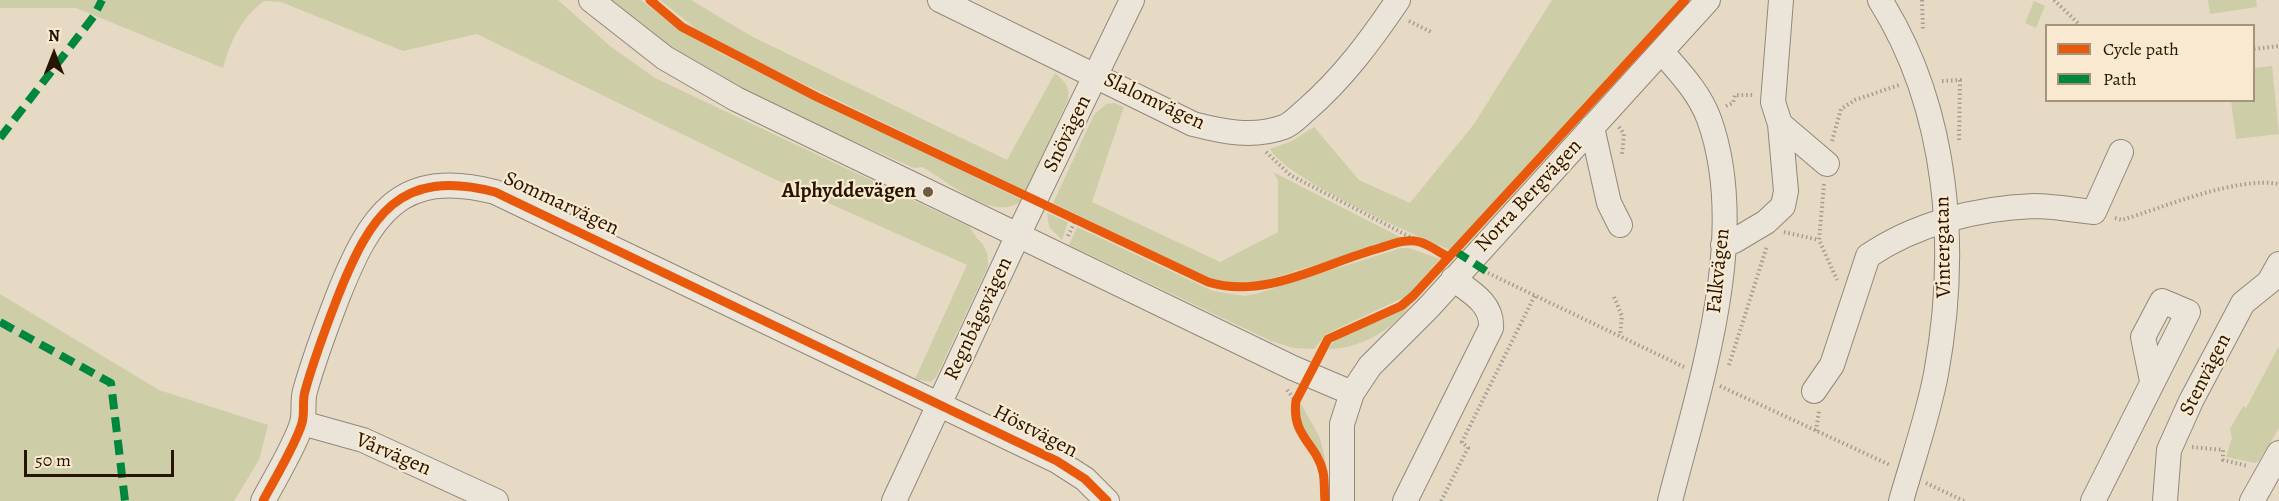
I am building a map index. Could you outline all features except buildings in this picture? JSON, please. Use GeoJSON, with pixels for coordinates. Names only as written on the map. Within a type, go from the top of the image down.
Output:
{"type":"FeatureCollection","features":[{"type":"Feature","properties":{"kind":"street"},"geometry":{"type":"LineString","coordinates":[[591,0],[665,58],[736,99],[1293,368],[1352,393]]}},
{"type":"Feature","properties":{"kind":"street","name":"Slalomvägen"},"geometry":{"type":"LineString","coordinates":[[940,0],[1193,124],[1229,133],[1261,133],[1287,126],[1326,93],[1400,8]]}},
{"type":"Feature","properties":{"kind":"street","name":"Snövägen"},"geometry":{"type":"LineString","coordinates":[[1017,235],[1132,0]]}},
{"type":"Feature","properties":{"kind":"street","name":"Norra Bergvägen"},"geometry":{"type":"LineString","coordinates":[[1342,501],[1342,424],[1352,393],[1370,366],[1453,279],[1708,0]]}},
{"type":"Feature","properties":{"kind":"street"},"geometry":{"type":"LineString","coordinates":[[1723,245],[1769,220],[1783,206],[1786,190],[1780,124],[1773,102],[1781,0]]}},
{"type":"Feature","properties":{"kind":"street","name":"Vintergatan"},"geometry":{"type":"LineString","coordinates":[[1880,0],[1894,23],[1925,105],[1940,164],[1947,220],[1948,266],[1936,375],[1901,501]]}},
{"type":"Feature","properties":{"kind":"street","name":"Falkvägen"},"geometry":{"type":"LineString","coordinates":[[1662,52],[1690,83],[1709,119],[1720,170],[1724,219],[1721,275],[1710,347],[1670,501]]}},
{"type":"Feature","properties":{"kind":"street"},"geometry":{"type":"LineString","coordinates":[[1780,124],[1827,164]]}},
{"type":"Feature","properties":{"kind":"street"},"geometry":{"type":"LineString","coordinates":[[1592,127],[1609,202],[1620,225]]}},
{"type":"Feature","properties":{"kind":"street"},"geometry":{"type":"LineString","coordinates":[[1814,391],[1832,365],[1868,256],[1909,233],[1947,220],[2006,208],[2036,206],[2094,212],[2121,152]]}},
{"type":"Feature","properties":{"kind":"street","name":"Sommarvägen"},"geometry":{"type":"LineString","coordinates":[[264,501],[302,423],[304,393],[328,321],[357,248],[381,213],[405,196],[431,187],[462,183],[495,192],[939,406]]}},
{"type":"Feature","properties":{"kind":"street","name":"Regnbågsvägen"},"geometry":{"type":"LineString","coordinates":[[894,501],[1017,235]]}},
{"type":"Feature","properties":{"kind":"street","name":"Stenvägen"},"geometry":{"type":"LineString","coordinates":[[2165,501],[2169,450],[2191,401],[2243,303],[2269,282],[2279,264]]}},
{"type":"Feature","properties":{"kind":"street"},"geometry":{"type":"LineString","coordinates":[[1405,501],[1491,328],[1492,317],[1487,306],[1453,279]]}},
{"type":"Feature","properties":{"kind":"street"},"geometry":{"type":"LineString","coordinates":[[2093,501],[2152,381]]}},
{"type":"Feature","properties":{"kind":"street","name":"Höstvägen"},"geometry":{"type":"LineString","coordinates":[[939,406],[1057,461],[1085,479],[1107,501]]}},
{"type":"Feature","properties":{"kind":"street","name":"Vårvägen"},"geometry":{"type":"LineString","coordinates":[[302,423],[363,440],[486,499]]}},
{"type":"Feature","properties":{"kind":"street"},"geometry":{"type":"LineString","coordinates":[[2252,501],[2279,453]]}},
{"type":"Feature","properties":{"kind":"path"},"geometry":{"type":"LineString","coordinates":[[1922,0],[1923,39]]}},
{"type":"Feature","properties":{"kind":"path"},"geometry":{"type":"LineString","coordinates":[[2054,0],[2079,24]]}},
{"type":"Feature","properties":{"kind":"path"},"geometry":{"type":"LineString","coordinates":[[1400,8],[1433,33]]}},
{"type":"Feature","properties":{"kind":"path"},"geometry":{"type":"LineString","coordinates":[[2255,49],[2279,46]]}},
{"type":"Feature","properties":{"kind":"path"},"geometry":{"type":"LineString","coordinates":[[1939,81],[1960,80],[1959,151]]}},
{"type":"Feature","properties":{"kind":"path"},"geometry":{"type":"LineString","coordinates":[[1716,109],[1733,103],[1735,95],[1774,94]]}},
{"type":"Feature","properties":{"kind":"path"},"geometry":{"type":"LineString","coordinates":[[1264,148],[1290,176],[1420,242]]}},
{"type":"Feature","properties":{"kind":"path"},"geometry":{"type":"LineString","coordinates":[[2094,212],[2122,220],[2238,185],[2264,181],[2279,184]]}},
{"type":"Feature","properties":{"kind":"path"},"geometry":{"type":"LineString","coordinates":[[1065,241],[1075,221]]}},
{"type":"Feature","properties":{"kind":"path"},"geometry":{"type":"LineString","coordinates":[[1773,229],[1819,240]]}},
{"type":"Feature","properties":{"kind":"path"},"geometry":{"type":"LineString","coordinates":[[1728,367],[1770,240]]}},
{"type":"Feature","properties":{"kind":"path"},"geometry":{"type":"LineString","coordinates":[[1441,501],[1468,448],[1462,442],[1535,295]]}},
{"type":"Feature","properties":{"kind":"path"},"geometry":{"type":"LineString","coordinates":[[1614,297],[1622,316],[1620,336]]}},
{"type":"Feature","properties":{"kind":"path"},"geometry":{"type":"LineString","coordinates":[[1280,383],[1296,400]]}},
{"type":"Feature","properties":{"kind":"path"},"geometry":{"type":"LineString","coordinates":[[2190,447],[2223,450],[2223,460],[2255,467]]}},
{"type":"Feature","properties":{"kind":"green space"},"geometry":{"type":"Polygon","coordinates":[[[0,0],[558,0],[610,46],[655,78],[970,227],[987,252],[988,267],[936,377],[931,382],[915,379],[967,265],[770,177],[477,34],[403,51],[281,2],[264,1],[249,15],[238,31],[223,68],[76,8],[0,8],[0,0]]]}},
{"type":"Feature","properties":{"kind":"green space"},"geometry":{"type":"Polygon","coordinates":[[[611,0],[641,0],[668,21],[720,53],[1022,200],[1011,206],[998,207],[984,204],[922,167],[914,168],[755,96],[678,52],[611,0]]]}},
{"type":"Feature","properties":{"kind":"green space"},"geometry":{"type":"Polygon","coordinates":[[[660,0],[691,0],[751,36],[1007,160],[1055,73],[1066,85],[1068,100],[1026,191],[754,60],[695,28],[660,0]]]}},
{"type":"Feature","properties":{"kind":"green space"},"geometry":{"type":"Polygon","coordinates":[[[1552,0],[1679,0],[1450,250],[1352,205],[1300,176],[1281,162],[1270,149],[1292,141],[1314,127],[1359,180],[1410,203],[1474,124],[1552,0]]]}},
{"type":"Feature","properties":{"kind":"green space"},"geometry":{"type":"Polygon","coordinates":[[[2208,0],[2256,0],[2257,7],[2210,14],[2208,0]]]}},
{"type":"Feature","properties":{"kind":"green space"},"geometry":{"type":"Polygon","coordinates":[[[2034,1],[2045,6],[2036,28],[2025,23],[2034,1]]]}},
{"type":"Feature","properties":{"kind":"green space"},"geometry":{"type":"Polygon","coordinates":[[[2272,66],[2279,134],[2236,139],[2231,102],[2255,102],[2255,68],[2272,66]]]}},
{"type":"Feature","properties":{"kind":"green space"},"geometry":{"type":"Polygon","coordinates":[[[1115,103],[1124,107],[1092,202],[1220,262],[1278,232],[1278,180],[1273,172],[1402,238],[1254,284],[1238,286],[1218,283],[1053,203],[1094,115],[1106,104],[1115,103]]]}},
{"type":"Feature","properties":{"kind":"green space"},"geometry":{"type":"Polygon","coordinates":[[[1047,213],[1068,222],[1062,240],[1049,227],[1047,213]]]}},
{"type":"Feature","properties":{"kind":"green space"},"geometry":{"type":"Polygon","coordinates":[[[1077,227],[1213,291],[1245,296],[1401,248],[1409,248],[1440,259],[1407,296],[1326,334],[1314,349],[1293,348],[1271,341],[1069,245],[1077,227]]]}},
{"type":"Feature","properties":{"kind":"green space"},"geometry":{"type":"Polygon","coordinates":[[[0,294],[159,390],[268,425],[259,460],[234,501],[0,501],[0,294]]]}},
{"type":"Feature","properties":{"kind":"green space"},"geometry":{"type":"Polygon","coordinates":[[[1411,304],[1395,322],[1364,342],[1328,349],[1343,335],[1354,329],[1411,304]]]}},
{"type":"Feature","properties":{"kind":"green space"},"geometry":{"type":"Polygon","coordinates":[[[2279,346],[2279,428],[2260,460],[2255,463],[2226,457],[2232,438],[2230,429],[2243,406],[2246,408],[2279,346]]]}},
{"type":"Feature","properties":{"kind":"green space"},"geometry":{"type":"Polygon","coordinates":[[[1301,404],[1320,438],[1327,468],[1302,429],[1299,412],[1301,404]]]}},
{"type":"Feature","properties":{"kind":"marked path"},"geometry":{"type":"LineString","coordinates":[[0,138],[94,16],[102,0]]}},
{"type":"Feature","properties":{"kind":"marked path"},"geometry":{"type":"LineString","coordinates":[[1455,251],[1486,271]]}},
{"type":"Feature","properties":{"kind":"marked path"},"geometry":{"type":"LineString","coordinates":[[0,322],[111,383],[125,501]]}},
{"type":"Feature","properties":{"kind":"cycle path"},"geometry":{"type":"LineString","coordinates":[[650,0],[682,27],[817,97],[1208,282],[1229,286],[1273,283],[1405,241],[1424,243],[1449,257]]}},
{"type":"Feature","properties":{"kind":"cycle path"},"geometry":{"type":"LineString","coordinates":[[1325,501],[1324,475],[1320,462],[1301,431],[1295,413],[1296,401],[1328,339],[1401,306],[1413,296],[1685,0]]}},
{"type":"Feature","properties":{"kind":"cycle path"},"geometry":{"type":"LineString","coordinates":[[263,501],[299,432],[303,419],[304,395],[316,355],[338,296],[363,242],[376,221],[392,205],[412,193],[434,186],[462,186],[495,192],[1057,461],[1085,479],[1107,501]]}},
{"type":"Feature","properties":{"kind":"place","name":"Alphyddevägen"},"geometry":{"type":"Point","coordinates":[928,192]}}]}
